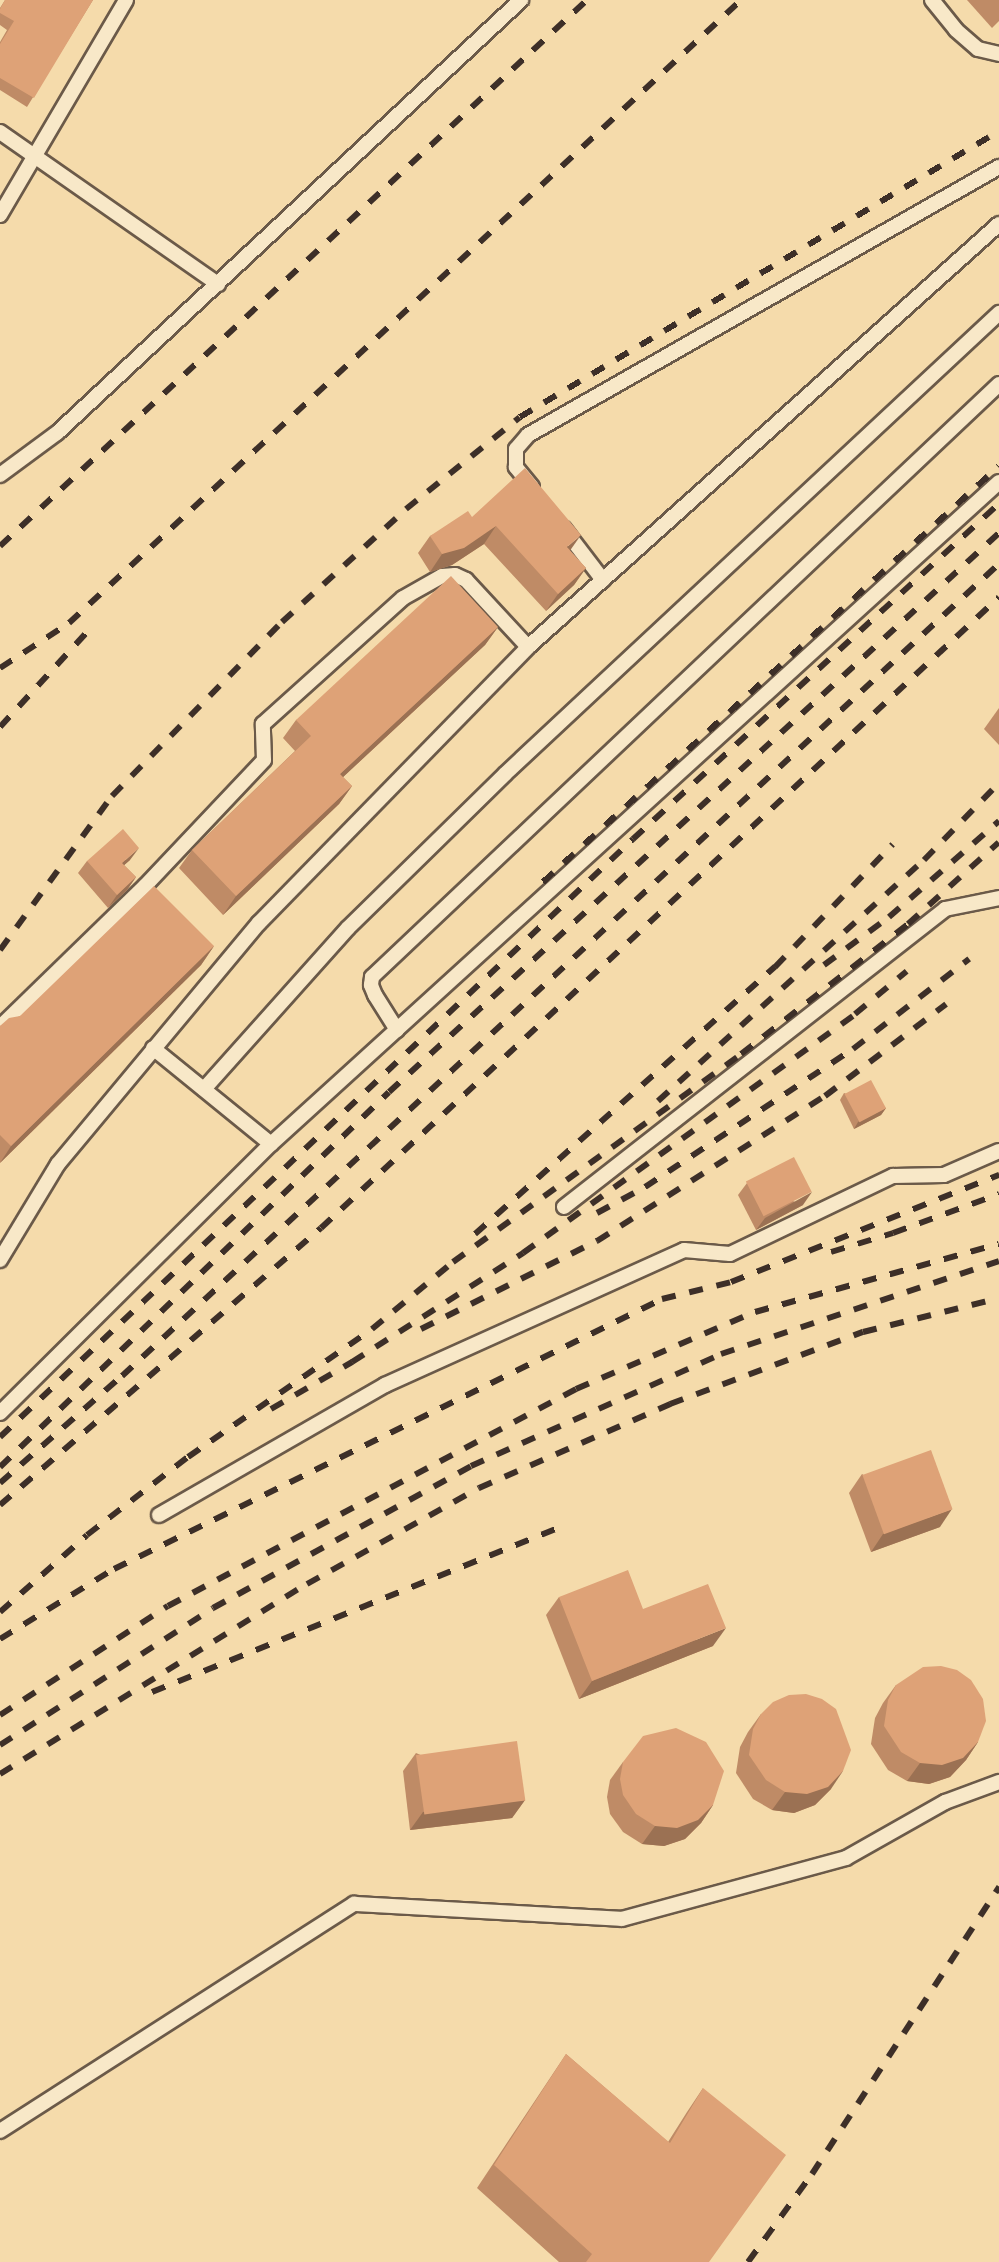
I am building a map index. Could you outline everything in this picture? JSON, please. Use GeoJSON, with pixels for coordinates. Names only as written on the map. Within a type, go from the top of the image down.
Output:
{"type":"FeatureCollection","features":[{"type":"Feature","properties":{"kind":"lane"},"geometry":{"type":"LineString","coordinates":[[0,215],[126,0]]}},
{"type":"Feature","properties":{"kind":"lane"},"geometry":{"type":"LineString","coordinates":[[0,475],[57,433],[521,0]]}},
{"type":"Feature","properties":{"kind":"lane"},"geometry":{"type":"LineString","coordinates":[[932,0],[956,30],[978,49],[999,54]]}},
{"type":"Feature","properties":{"kind":"lane"},"geometry":{"type":"LineString","coordinates":[[0,132],[35,153],[218,284]]}},
{"type":"Feature","properties":{"kind":"lane"},"geometry":{"type":"LineString","coordinates":[[545,505],[516,467],[516,449],[528,435],[999,167]]}},
{"type":"Feature","properties":{"kind":"lane"},"geometry":{"type":"LineString","coordinates":[[3,1251],[58,1164],[226,960],[528,647],[999,224]]}},
{"type":"Feature","properties":{"kind":"lane"},"geometry":{"type":"LineString","coordinates":[[204,1089],[348,928],[505,774],[999,313]]}},
{"type":"Feature","properties":{"kind":"lane"},"geometry":{"type":"LineString","coordinates":[[397,1030],[375,995],[372,977],[999,384]]}},
{"type":"Feature","properties":{"kind":"lane"},"geometry":{"type":"LineString","coordinates":[[0,1413],[271,1144],[999,482]]}},
{"type":"Feature","properties":{"kind":"lane"},"geometry":{"type":"LineString","coordinates":[[555,517],[603,580]]}},
{"type":"Feature","properties":{"kind":"lane"},"geometry":{"type":"LineString","coordinates":[[0,1027],[145,886],[264,760],[263,724],[403,598],[442,576],[455,575],[466,580],[528,647]]}},
{"type":"Feature","properties":{"kind":"lane"},"geometry":{"type":"LineString","coordinates":[[145,886],[156,896]]}},
{"type":"Feature","properties":{"kind":"lane"},"geometry":{"type":"LineString","coordinates":[[564,1207],[945,909],[999,898]]}},
{"type":"Feature","properties":{"kind":"lane"},"geometry":{"type":"LineString","coordinates":[[214,950],[226,960]]}},
{"type":"Feature","properties":{"kind":"lane"},"geometry":{"type":"LineString","coordinates":[[153,1048],[271,1144]]}},
{"type":"Feature","properties":{"kind":"lane"},"geometry":{"type":"LineString","coordinates":[[159,1515],[385,1385],[684,1250],[730,1254],[893,1176],[944,1175],[999,1151]]}},
{"type":"Feature","properties":{"kind":"lane"},"geometry":{"type":"LineString","coordinates":[[0,2131],[354,1904],[622,1919],[846,1858],[945,1802],[999,1782]]}},
{"type":"Feature","properties":{"kind":"building"},"geometry":{"type":"Polygon","coordinates":[[[5,0],[93,0],[34,98],[0,78],[0,44],[14,21],[0,13],[5,0]]]}},
{"type":"Feature","properties":{"kind":"building"},"geometry":{"type":"Polygon","coordinates":[[[525,468],[581,535],[567,547],[586,568],[558,594],[496,526],[464,548],[442,554],[430,536],[468,511],[472,517],[525,468]]]}},
{"type":"Feature","properties":{"kind":"building"},"geometry":{"type":"Polygon","coordinates":[[[451,576],[498,627],[340,774],[352,786],[236,896],[192,850],[311,736],[296,720],[451,576]]]}},
{"type":"Feature","properties":{"kind":"building"},"geometry":{"type":"Polygon","coordinates":[[[123,829],[139,848],[122,863],[136,877],[117,895],[87,861],[123,829]]]}},
{"type":"Feature","properties":{"kind":"building"},"geometry":{"type":"Polygon","coordinates":[[[154,886],[214,946],[11,1146],[0,1135],[0,1026],[9,1018],[20,1016],[154,886]]]}},
{"type":"Feature","properties":{"kind":"building"},"geometry":{"type":"Polygon","coordinates":[[[871,1080],[886,1108],[860,1122],[845,1094],[871,1080]]]}},
{"type":"Feature","properties":{"kind":"building"},"geometry":{"type":"Polygon","coordinates":[[[794,1157],[812,1192],[764,1216],[746,1182],[794,1157]]]}},
{"type":"Feature","properties":{"kind":"building"},"geometry":{"type":"Polygon","coordinates":[[[931,1450],[953,1509],[884,1534],[862,1475],[931,1450]]]}},
{"type":"Feature","properties":{"kind":"building"},"geometry":{"type":"Polygon","coordinates":[[[628,1570],[643,1609],[708,1584],[726,1628],[592,1681],[559,1597],[628,1570]]]}},
{"type":"Feature","properties":{"kind":"building"},"geometry":{"type":"Polygon","coordinates":[[[941,1666],[957,1670],[971,1680],[983,1699],[986,1721],[978,1742],[963,1758],[942,1765],[920,1763],[901,1752],[884,1726],[888,1700],[896,1685],[923,1667],[941,1666]]]}},
{"type":"Feature","properties":{"kind":"building"},"geometry":{"type":"Polygon","coordinates":[[[806,1694],[822,1699],[836,1709],[851,1750],[843,1771],[828,1787],[807,1794],[785,1792],[766,1780],[749,1755],[753,1729],[761,1714],[773,1702],[789,1695],[806,1694]]]}},
{"type":"Feature","properties":{"kind":"building"},"geometry":{"type":"Polygon","coordinates":[[[676,1728],[706,1742],[724,1771],[713,1805],[698,1820],[677,1828],[655,1826],[636,1814],[623,1795],[620,1779],[623,1762],[643,1736],[676,1728]]]}},
{"type":"Feature","properties":{"kind":"building"},"geometry":{"type":"Polygon","coordinates":[[[517,1741],[525,1800],[424,1815],[416,1755],[517,1741]]]}},
{"type":"Feature","properties":{"kind":"building"},"geometry":{"type":"Polygon","coordinates":[[[566,2054],[670,2143],[703,2088],[786,2155],[709,2262],[586,2262],[592,2254],[494,2165],[566,2054]]]}},
{"type":"Feature","properties":{"kind":"railway"},"geometry":{"type":"LineString","coordinates":[[0,546],[587,0]]}},
{"type":"Feature","properties":{"kind":"railway"},"geometry":{"type":"LineString","coordinates":[[0,668],[69,623],[741,0]]}},
{"type":"Feature","properties":{"kind":"railway"},"geometry":{"type":"LineString","coordinates":[[0,950],[112,796],[282,622],[406,509],[520,417],[999,131]]}},
{"type":"Feature","properties":{"kind":"railway"},"geometry":{"type":"LineString","coordinates":[[543,882],[999,466]]}},
{"type":"Feature","properties":{"kind":"railway"},"geometry":{"type":"LineString","coordinates":[[0,1437],[633,839],[999,504]]}},
{"type":"Feature","properties":{"kind":"railway"},"geometry":{"type":"LineString","coordinates":[[0,1467],[389,1092],[999,533]]}},
{"type":"Feature","properties":{"kind":"railway"},"geometry":{"type":"LineString","coordinates":[[0,1483],[122,1376],[999,564]]}},
{"type":"Feature","properties":{"kind":"railway"},"geometry":{"type":"LineString","coordinates":[[0,1505],[321,1228],[999,597]]}},
{"type":"Feature","properties":{"kind":"railway"},"geometry":{"type":"LineString","coordinates":[[0,727],[87,632]]}},
{"type":"Feature","properties":{"kind":"railway"},"geometry":{"type":"LineString","coordinates":[[658,1101],[924,860],[999,783]]}},
{"type":"Feature","properties":{"kind":"railway"},"geometry":{"type":"LineString","coordinates":[[824,965],[889,917],[999,821]]}},
{"type":"Feature","properties":{"kind":"railway"},"geometry":{"type":"LineString","coordinates":[[0,1612],[87,1535],[188,1457],[372,1329],[453,1262],[741,1054],[908,924],[999,842]]}},
{"type":"Feature","properties":{"kind":"railway"},"geometry":{"type":"LineString","coordinates":[[475,1234],[775,967],[893,844]]}},
{"type":"Feature","properties":{"kind":"railway"},"geometry":{"type":"LineString","coordinates":[[597,1213],[645,1187],[853,1049],[969,959]]}},
{"type":"Feature","properties":{"kind":"railway"},"geometry":{"type":"LineString","coordinates":[[271,1409],[352,1362],[523,1253],[855,1014],[907,971]]}},
{"type":"Feature","properties":{"kind":"railway"},"geometry":{"type":"LineString","coordinates":[[421,1329],[597,1241],[825,1096],[946,1004]]}},
{"type":"Feature","properties":{"kind":"railway"},"geometry":{"type":"LineString","coordinates":[[0,1639],[114,1569],[662,1299],[731,1282],[999,1175]]}},
{"type":"Feature","properties":{"kind":"railway"},"geometry":{"type":"LineString","coordinates":[[831,1252],[999,1194]]}},
{"type":"Feature","properties":{"kind":"railway"},"geometry":{"type":"LineString","coordinates":[[0,1715],[168,1606],[576,1389],[755,1312],[999,1244]]}},
{"type":"Feature","properties":{"kind":"railway"},"geometry":{"type":"LineString","coordinates":[[0,1745],[213,1608],[471,1466],[721,1354],[999,1261]]}},
{"type":"Feature","properties":{"kind":"railway"},"geometry":{"type":"LineString","coordinates":[[0,1774],[307,1584],[479,1488],[670,1404],[863,1332],[999,1298]]}},
{"type":"Feature","properties":{"kind":"railway"},"geometry":{"type":"LineString","coordinates":[[152,1692],[556,1529]]}},
{"type":"Feature","properties":{"kind":"railway"},"geometry":{"type":"LineString","coordinates":[[748,2262],[812,2174],[999,1887]]}}]}
